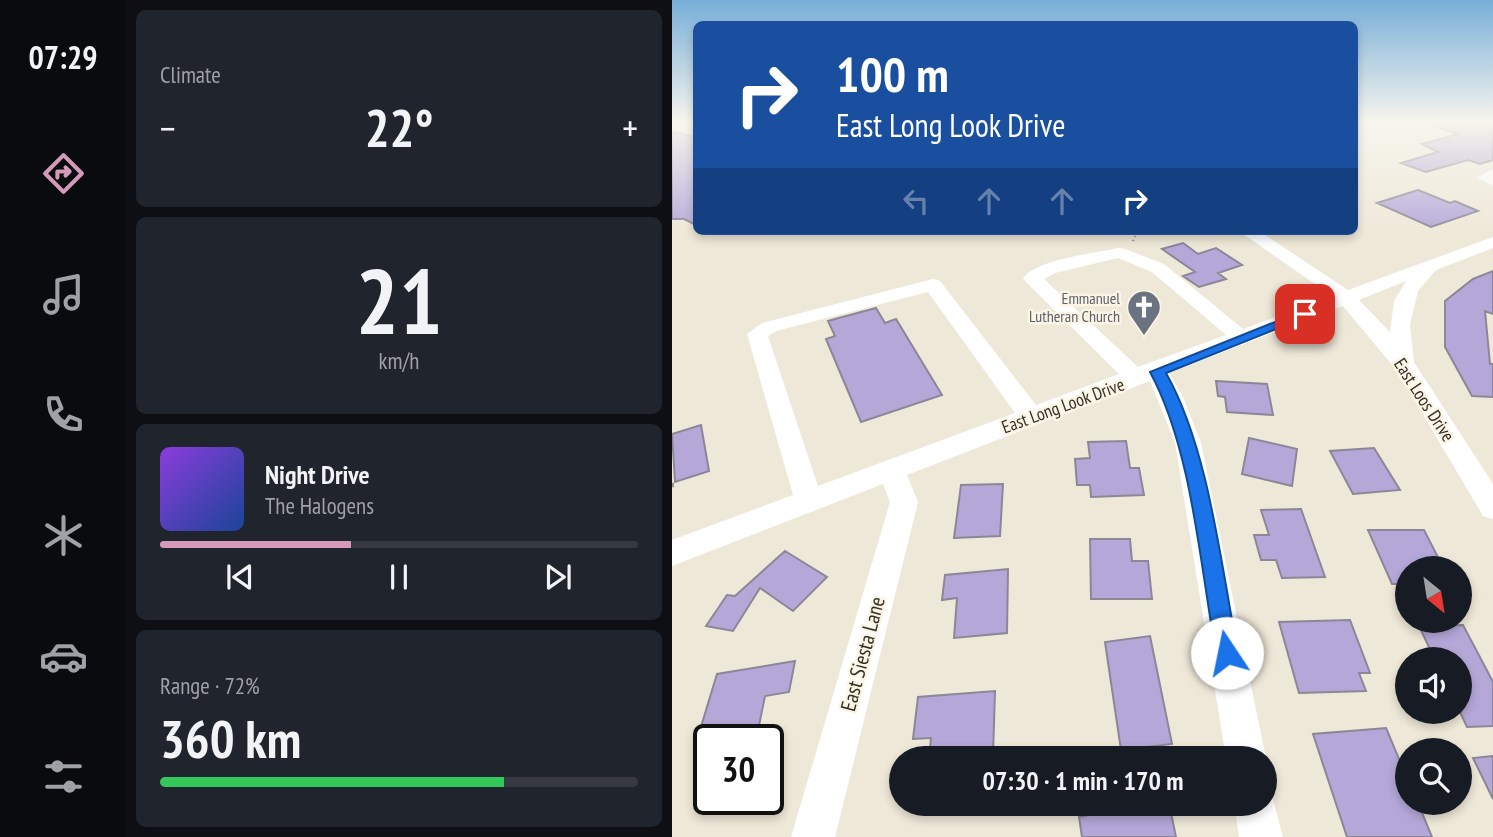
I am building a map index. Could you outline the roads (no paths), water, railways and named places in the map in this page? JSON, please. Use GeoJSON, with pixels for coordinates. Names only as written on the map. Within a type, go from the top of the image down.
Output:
{"type":"FeatureCollection","features":[{"type":"Feature","properties":{"kind":"street"},"geometry":{"type":"LineString","coordinates":[[1493,173],[1485,177],[1493,182]]}},
{"type":"Feature","properties":{"kind":"street","name":"East Loos Drive"},"geometry":{"type":"LineString","coordinates":[[1253,235],[1346,297],[1403,365],[1493,508]]}},
{"type":"Feature","properties":{"kind":"street","name":"East Long Look Drive"},"geometry":{"type":"LineString","coordinates":[[672,553],[1493,242]]}},
{"type":"Feature","properties":{"kind":"street"},"geometry":{"type":"LineString","coordinates":[[1242,338],[1157,268],[1119,253],[1048,270],[1032,278],[1171,397],[1188,443],[1244,746]]}},
{"type":"Feature","properties":{"kind":"street"},"geometry":{"type":"LineString","coordinates":[[1403,365],[1399,321],[1406,291],[1418,278],[1444,261]]}},
{"type":"Feature","properties":{"kind":"street"},"geometry":{"type":"LineString","coordinates":[[809,501],[757,334],[769,327],[933,285],[1032,418]]}},
{"type":"Feature","properties":{"kind":"street","name":"East Siesta Lane"},"geometry":{"type":"LineString","coordinates":[[813,837],[904,502],[892,471]]}},
{"type":"Feature","properties":{"kind":"street"},"geometry":{"type":"LineString","coordinates":[[1257,816],[1261,837]]}},
{"type":"Feature","properties":{"kind":"place","name":"Emmanuel Lutheran Church"},"geometry":{"type":"Point","coordinates":[1144,337]}}]}
